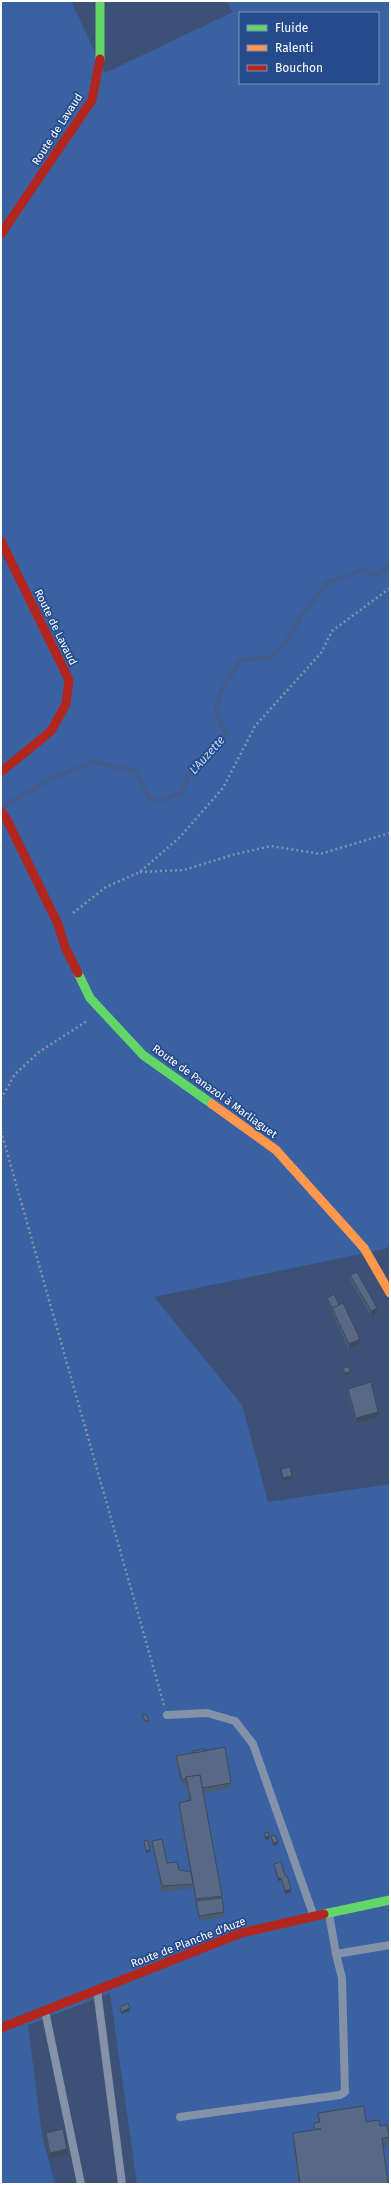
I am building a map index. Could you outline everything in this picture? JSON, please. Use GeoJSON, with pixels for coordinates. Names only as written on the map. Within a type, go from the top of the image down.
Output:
{"type":"FeatureCollection","features":[{"type":"Feature","properties":{"kind":"street","name":"Route de Lavaud"},"geometry":{"type":"LineString","coordinates":[[1,234],[92,100],[100,65],[100,1]]}},
{"type":"Feature","properties":{"kind":"street","name":"Route de Lavaud"},"geometry":{"type":"LineString","coordinates":[[1,542],[69,680],[66,704],[51,730],[1,772]]}},
{"type":"Feature","properties":{"kind":"street","name":"Route de Panazol à Marliaguet"},"geometry":{"type":"LineString","coordinates":[[4,815],[58,924],[66,947],[90,998],[143,1055],[276,1150],[364,1248],[390,1293]]}},
{"type":"Feature","properties":{"kind":"street","name":"Route de Planche d'Auze"},"geometry":{"type":"LineString","coordinates":[[1,2028],[241,1933],[314,1915],[390,1900]]}},
{"type":"Feature","properties":{"kind":"lane"},"geometry":{"type":"LineString","coordinates":[[167,1715],[207,1714],[235,1721],[253,1744],[314,1915]]}},
{"type":"Feature","properties":{"kind":"lane"},"geometry":{"type":"LineString","coordinates":[[180,2117],[340,2095],[345,2092],[342,1978],[328,1912]]}},
{"type":"Feature","properties":{"kind":"lane"},"geometry":{"type":"LineString","coordinates":[[336,1954],[390,1944]]}},
{"type":"Feature","properties":{"kind":"lane"},"geometry":{"type":"LineString","coordinates":[[97,1989],[122,2184]]}},
{"type":"Feature","properties":{"kind":"lane"},"geometry":{"type":"LineString","coordinates":[[45,2010],[81,2184]]}},
{"type":"Feature","properties":{"kind":"path"},"geometry":{"type":"LineString","coordinates":[[58,924],[106,887],[140,872],[180,837],[223,788],[255,726],[321,653],[332,631],[390,588]]}},
{"type":"Feature","properties":{"kind":"path"},"geometry":{"type":"LineString","coordinates":[[140,872],[184,870],[232,855],[271,846],[320,854],[390,833]]}},
{"type":"Feature","properties":{"kind":"path"},"geometry":{"type":"LineString","coordinates":[[1,1099],[16,1074],[39,1052],[102,1011]]}},
{"type":"Feature","properties":{"kind":"path"},"geometry":{"type":"LineString","coordinates":[[1,1131],[167,1715]]}},
{"type":"Feature","properties":{"kind":"shaded area"},"geometry":{"type":"Polygon","coordinates":[[[1,1],[71,1],[105,73],[233,12],[226,1],[390,1],[390,1246],[384,1249],[154,1297],[242,1405],[268,1502],[390,1484],[390,2184],[137,2184],[110,1993],[28,2025],[42,2136],[55,2184],[1,2184],[1,1]]]}},
{"type":"Feature","properties":{"kind":"building"},"geometry":{"type":"Polygon","coordinates":[[[357,1272],[377,1308],[371,1311],[350,1275],[357,1272]]]}},
{"type":"Feature","properties":{"kind":"building"},"geometry":{"type":"Polygon","coordinates":[[[334,1294],[339,1305],[332,1308],[327,1298],[334,1294]]]}},
{"type":"Feature","properties":{"kind":"building"},"geometry":{"type":"Polygon","coordinates":[[[343,1303],[360,1339],[349,1344],[332,1308],[343,1303]]]}},
{"type":"Feature","properties":{"kind":"building"},"geometry":{"type":"Polygon","coordinates":[[[349,1367],[350,1372],[345,1373],[343,1368],[349,1367]]]}},
{"type":"Feature","properties":{"kind":"building"},"geometry":{"type":"Polygon","coordinates":[[[371,1382],[378,1412],[356,1418],[348,1389],[371,1382]]]}},
{"type":"Feature","properties":{"kind":"building"},"geometry":{"type":"Polygon","coordinates":[[[290,1467],[292,1476],[283,1478],[281,1469],[290,1467]]]}},
{"type":"Feature","properties":{"kind":"building"},"geometry":{"type":"Polygon","coordinates":[[[142,1714],[146,1714],[149,1720],[145,1721],[142,1714]]]}},
{"type":"Feature","properties":{"kind":"building"},"geometry":{"type":"Polygon","coordinates":[[[225,1747],[231,1783],[202,1788],[200,1775],[186,1777],[186,1779],[182,1780],[176,1756],[225,1747]]]}},
{"type":"Feature","properties":{"kind":"building"},"geometry":{"type":"Polygon","coordinates":[[[205,1749],[206,1751],[193,1753],[193,1751],[205,1749]]]}},
{"type":"Feature","properties":{"kind":"building"},"geometry":{"type":"Polygon","coordinates":[[[200,1775],[222,1896],[196,1899],[179,1803],[191,1800],[186,1777],[200,1775]]]}},
{"type":"Feature","properties":{"kind":"building"},"geometry":{"type":"Polygon","coordinates":[[[268,1832],[269,1836],[265,1837],[264,1833],[268,1832]]]}},
{"type":"Feature","properties":{"kind":"building"},"geometry":{"type":"Polygon","coordinates":[[[275,1835],[278,1842],[273,1843],[271,1836],[275,1835]]]}},
{"type":"Feature","properties":{"kind":"building"},"geometry":{"type":"Polygon","coordinates":[[[162,1839],[167,1863],[177,1862],[179,1870],[191,1872],[193,1884],[162,1886],[152,1841],[162,1839]]]}},
{"type":"Feature","properties":{"kind":"building"},"geometry":{"type":"Polygon","coordinates":[[[148,1840],[150,1850],[146,1851],[144,1841],[148,1840]]]}},
{"type":"Feature","properties":{"kind":"building"},"geometry":{"type":"Polygon","coordinates":[[[281,1862],[291,1889],[285,1891],[281,1878],[278,1878],[274,1864],[281,1862]]]}},
{"type":"Feature","properties":{"kind":"building"},"geometry":{"type":"Polygon","coordinates":[[[222,1898],[224,1912],[199,1916],[196,1901],[222,1898]]]}},
{"type":"Feature","properties":{"kind":"building"},"geometry":{"type":"Polygon","coordinates":[[[128,2003],[130,2008],[121,2012],[120,2007],[128,2003]]]}},
{"type":"Feature","properties":{"kind":"building"},"geometry":{"type":"Polygon","coordinates":[[[364,2106],[366,2122],[379,2120],[380,2126],[387,2125],[389,2137],[382,2138],[388,2184],[300,2184],[293,2133],[321,2129],[314,2129],[314,2123],[320,2122],[318,2113],[364,2106]]]}},
{"type":"Feature","properties":{"kind":"building"},"geometry":{"type":"Polygon","coordinates":[[[63,2129],[67,2149],[50,2153],[46,2133],[63,2129]]]}},
{"type":"Feature","properties":{"kind":"waterway","name":"L'Auzette"},"geometry":{"type":"LineString","coordinates":[[2,808],[49,779],[94,762],[135,771],[151,800],[164,800],[181,793],[190,771],[227,734],[218,717],[218,701],[224,686],[241,660],[270,658],[288,640],[300,617],[327,583],[364,569],[377,576],[390,565]]}},
{"type":"Feature","properties":{"kind":"traffic: fast"},"geometry":{"type":"LineString","coordinates":[[100,1],[100,59]]}},
{"type":"Feature","properties":{"kind":"traffic: fast"},"geometry":{"type":"LineString","coordinates":[[78,973],[90,998],[143,1055],[212,1104]]}},
{"type":"Feature","properties":{"kind":"traffic: fast"},"geometry":{"type":"LineString","coordinates":[[324,1914],[390,1900]]}},
{"type":"Feature","properties":{"kind":"traffic: slow"},"geometry":{"type":"LineString","coordinates":[[212,1104],[276,1150],[364,1248],[390,1293]]}},
{"type":"Feature","properties":{"kind":"traffic: jam"},"geometry":{"type":"LineString","coordinates":[[1,234],[92,100],[100,59]]}},
{"type":"Feature","properties":{"kind":"traffic: jam"},"geometry":{"type":"LineString","coordinates":[[1,541],[69,680],[66,704],[51,731],[1,772]]}},
{"type":"Feature","properties":{"kind":"traffic: jam"},"geometry":{"type":"LineString","coordinates":[[1,812],[6,818],[58,924],[65,947],[78,973]]}},
{"type":"Feature","properties":{"kind":"traffic: jam"},"geometry":{"type":"LineString","coordinates":[[1,2028],[241,1933],[324,1914]]}}]}
